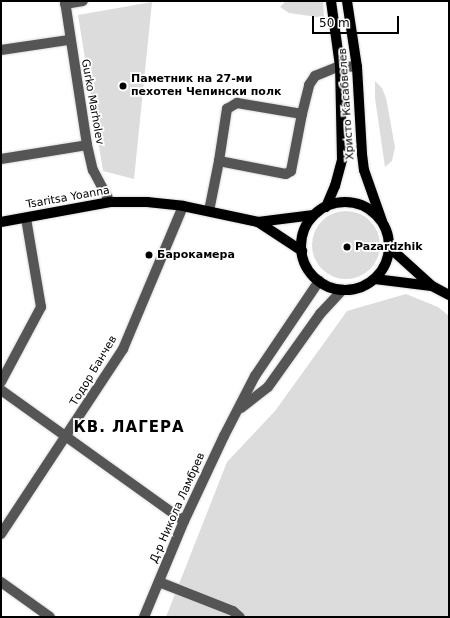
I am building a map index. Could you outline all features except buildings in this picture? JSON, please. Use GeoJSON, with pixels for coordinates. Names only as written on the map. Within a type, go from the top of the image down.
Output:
{"type":"FeatureCollection","features":[{"type":"Feature","properties":{"kind":"main road","name":"Христо Касабвелев"},"geometry":{"type":"LineString","coordinates":[[326,207],[335,186],[342,159],[340,66],[331,1]]}},
{"type":"Feature","properties":{"kind":"main road","name":"Христо Касабвелев"},"geometry":{"type":"LineString","coordinates":[[347,1],[357,67],[364,170],[384,226]]}},
{"type":"Feature","properties":{"kind":"main road","name":"Tsaritsa Yoanna"},"geometry":{"type":"LineString","coordinates":[[1,222],[110,202],[147,202],[182,206],[258,222],[314,215]]}},
{"type":"Feature","properties":{"kind":"main road"},"geometry":{"type":"LineString","coordinates":[[344,202],[356,204],[373,212],[384,226],[389,247],[385,264],[375,279],[363,286],[342,290],[319,281],[306,265],[302,251],[304,232],[314,215],[326,207],[344,202]]}},
{"type":"Feature","properties":{"kind":"main road","name":"Tsaritsa Yoanna"},"geometry":{"type":"LineString","coordinates":[[258,222],[302,251]]}},
{"type":"Feature","properties":{"kind":"main road"},"geometry":{"type":"LineString","coordinates":[[389,247],[432,286],[449,295]]}},
{"type":"Feature","properties":{"kind":"main road"},"geometry":{"type":"LineString","coordinates":[[375,279],[432,286]]}},
{"type":"Feature","properties":{"kind":"street"},"geometry":{"type":"LineString","coordinates":[[65,3],[83,1]]}},
{"type":"Feature","properties":{"kind":"street","name":"Gurko Marholev"},"geometry":{"type":"LineString","coordinates":[[65,3],[69,40],[87,145],[100,187],[110,202]]}},
{"type":"Feature","properties":{"kind":"street"},"geometry":{"type":"LineString","coordinates":[[1,50],[69,40]]}},
{"type":"Feature","properties":{"kind":"street"},"geometry":{"type":"LineString","coordinates":[[219,161],[286,174],[291,170],[302,114],[310,85],[315,76],[340,66],[357,67]]}},
{"type":"Feature","properties":{"kind":"street"},"geometry":{"type":"LineString","coordinates":[[209,212],[227,109],[237,103],[302,114]]}},
{"type":"Feature","properties":{"kind":"street"},"geometry":{"type":"LineString","coordinates":[[1,159],[87,145]]}},
{"type":"Feature","properties":{"kind":"street","name":"Тодор Банчев"},"geometry":{"type":"LineString","coordinates":[[1,534],[67,437],[123,349],[182,206]]}},
{"type":"Feature","properties":{"kind":"street"},"geometry":{"type":"LineString","coordinates":[[1,382],[41,307],[26,218]]}},
{"type":"Feature","properties":{"kind":"street","name":"Д-р Никола Ламбрев"},"geometry":{"type":"LineString","coordinates":[[144,617],[184,521],[255,376],[319,281]]}},
{"type":"Feature","properties":{"kind":"street","name":"Д-р Никола Ламбрев"},"geometry":{"type":"LineString","coordinates":[[238,410],[268,387],[320,314],[342,290]]}},
{"type":"Feature","properties":{"kind":"street"},"geometry":{"type":"LineString","coordinates":[[1,390],[184,521]]}},
{"type":"Feature","properties":{"kind":"street"},"geometry":{"type":"LineString","coordinates":[[1,582],[50,617]]}},
{"type":"Feature","properties":{"kind":"street"},"geometry":{"type":"LineString","coordinates":[[159,582],[233,611],[240,617]]}},
{"type":"Feature","properties":{"kind":"shaded area"},"geometry":{"type":"Polygon","coordinates":[[[286,1],[323,1],[324,18],[289,13],[280,7],[286,1]]]}},
{"type":"Feature","properties":{"kind":"shaded area"},"geometry":{"type":"Polygon","coordinates":[[[152,2],[134,179],[103,171],[78,15],[152,2]]]}},
{"type":"Feature","properties":{"kind":"shaded area"},"geometry":{"type":"Polygon","coordinates":[[[375,81],[382,88],[386,98],[395,147],[392,161],[385,167],[375,98],[375,81]]]}},
{"type":"Feature","properties":{"kind":"shaded area"},"geometry":{"type":"Polygon","coordinates":[[[346,211],[359,214],[370,221],[377,232],[380,245],[377,258],[370,269],[359,276],[346,279],[333,276],[322,269],[315,258],[312,245],[315,232],[322,221],[333,214],[346,211]]]}},
{"type":"Feature","properties":{"kind":"shaded area"},"geometry":{"type":"Polygon","coordinates":[[[406,294],[438,307],[449,316],[449,617],[166,617],[227,462],[275,411],[347,311],[406,294]]]}},
{"type":"Feature","properties":{"kind":"place","name":"Паметник на 27-ми пехотен Чепински полк"},"geometry":{"type":"Point","coordinates":[123,86]}},
{"type":"Feature","properties":{"kind":"place","name":"Pazardzhik"},"geometry":{"type":"Point","coordinates":[347,247]}},
{"type":"Feature","properties":{"kind":"place","name":"Барокамера"},"geometry":{"type":"Point","coordinates":[149,255]}},
{"type":"Feature","properties":{"kind":"district","name":"КВ. ЛАГЕРА"},"geometry":{"type":"Point","coordinates":[129,428]}}]}
